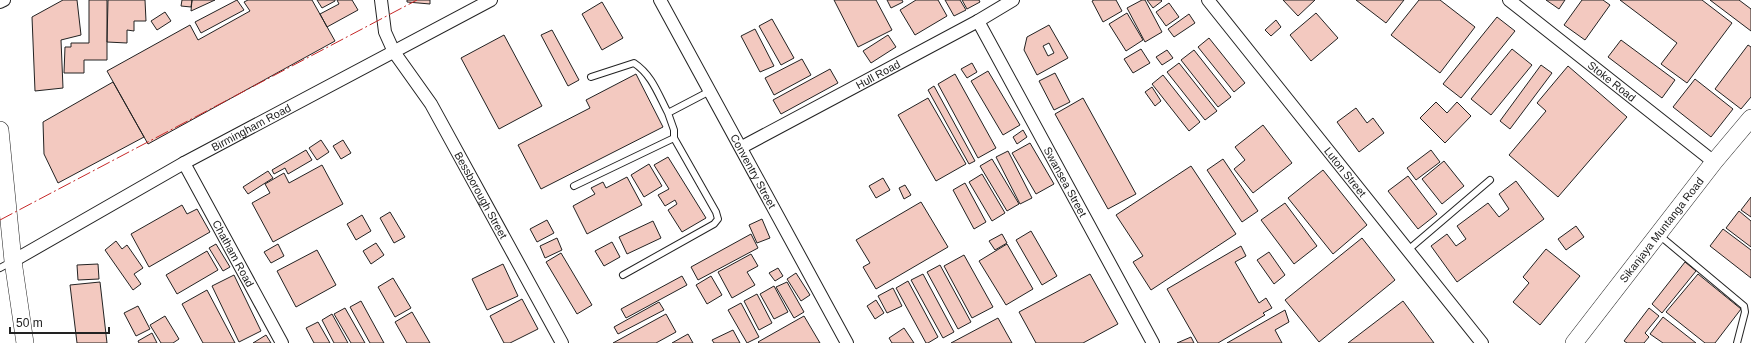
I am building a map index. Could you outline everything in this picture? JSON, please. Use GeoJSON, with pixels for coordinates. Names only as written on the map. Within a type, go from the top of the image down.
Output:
{"type":"FeatureCollection","features":[{"type":"Feature","properties":{"kind":"street"},"geometry":{"type":"LineString","coordinates":[[0,2],[4,0]]}},
{"type":"Feature","properties":{"kind":"street","name":"Bessborough Street"},"geometry":{"type":"LineString","coordinates":[[381,0],[385,32],[394,52],[431,104],[562,343]]}},
{"type":"Feature","properties":{"kind":"street","name":"Birmingham Road"},"geometry":{"type":"LineString","coordinates":[[7,264],[184,163],[491,0]]}},
{"type":"Feature","properties":{"kind":"street","name":"Conventry Street"},"geometry":{"type":"LineString","coordinates":[[660,0],[742,147],[847,343]]}},
{"type":"Feature","properties":{"kind":"street","name":"Hull Road"},"geometry":{"type":"LineString","coordinates":[[742,147],[978,21],[1013,0]]}},
{"type":"Feature","properties":{"kind":"street","name":"Luton Street"},"geometry":{"type":"LineString","coordinates":[[1208,0],[1482,343]]}},
{"type":"Feature","properties":{"kind":"street","name":"Stoke Road"},"geometry":{"type":"LineString","coordinates":[[1510,0],[1714,162]]}},
{"type":"Feature","properties":{"kind":"street","name":"Swansea Street"},"geometry":{"type":"LineString","coordinates":[[978,21],[1152,343]]}},
{"type":"Feature","properties":{"kind":"street","name":"Sikanjaya Muntanga Road"},"geometry":{"type":"LineString","coordinates":[[1574,343],[1714,162],[1751,118]]}},
{"type":"Feature","properties":{"kind":"street"},"geometry":{"type":"LineString","coordinates":[[0,130],[7,264],[25,343]]}},
{"type":"Feature","properties":{"kind":"street","name":"Chatham Road"},"geometry":{"type":"LineString","coordinates":[[184,163],[282,343]]}},
{"type":"Feature","properties":{"kind":"lane"},"geometry":{"type":"LineString","coordinates":[[591,77],[634,63],[650,76],[668,113],[674,130],[674,138],[716,212],[718,219],[714,224],[623,275]]}},
{"type":"Feature","properties":{"kind":"lane"},"geometry":{"type":"LineString","coordinates":[[668,113],[710,91]]}},
{"type":"Feature","properties":{"kind":"lane"},"geometry":{"type":"LineString","coordinates":[[574,186],[674,138]]}},
{"type":"Feature","properties":{"kind":"lane"},"geometry":{"type":"LineString","coordinates":[[1408,250],[1490,180]]}},
{"type":"Feature","properties":{"kind":"lane"},"geometry":{"type":"LineString","coordinates":[[1658,234],[1744,306],[1745,312],[1737,343]]}},
{"type":"Feature","properties":{"kind":"building"},"geometry":{"type":"Polygon","coordinates":[[[63,0],[77,0],[81,35],[61,40],[63,88],[35,91],[32,17],[63,0]]]}},
{"type":"Feature","properties":{"kind":"building"},"geometry":{"type":"Polygon","coordinates":[[[89,0],[107,0],[107,60],[84,60],[84,73],[64,73],[65,47],[71,47],[71,43],[89,43],[89,0]]]}},
{"type":"Feature","properties":{"kind":"building"},"geometry":{"type":"Polygon","coordinates":[[[108,0],[145,0],[146,21],[134,21],[134,31],[127,30],[127,43],[107,42],[108,0]]]}},
{"type":"Feature","properties":{"kind":"building"},"geometry":{"type":"Polygon","coordinates":[[[182,0],[192,0],[191,7],[181,6],[182,0]]]}},
{"type":"Feature","properties":{"kind":"building"},"geometry":{"type":"Polygon","coordinates":[[[192,0],[215,0],[191,11],[192,0]]]}},
{"type":"Feature","properties":{"kind":"building"},"geometry":{"type":"Polygon","coordinates":[[[237,0],[244,10],[201,33],[195,22],[237,0]]]}},
{"type":"Feature","properties":{"kind":"building"},"geometry":{"type":"Polygon","coordinates":[[[248,0],[312,0],[335,41],[148,144],[107,71],[190,25],[198,40],[250,11],[244,2],[248,0]]]}},
{"type":"Feature","properties":{"kind":"building"},"geometry":{"type":"Polygon","coordinates":[[[317,0],[335,0],[335,1],[322,8],[317,0]]]}},
{"type":"Feature","properties":{"kind":"building"},"geometry":{"type":"Polygon","coordinates":[[[337,0],[352,0],[358,10],[327,27],[320,14],[339,4],[337,0]]]}},
{"type":"Feature","properties":{"kind":"building"},"geometry":{"type":"Polygon","coordinates":[[[407,0],[430,0],[430,4],[407,2],[407,0]]]}},
{"type":"Feature","properties":{"kind":"building"},"geometry":{"type":"Polygon","coordinates":[[[834,0],[876,0],[892,30],[858,47],[834,0]]]}},
{"type":"Feature","properties":{"kind":"building"},"geometry":{"type":"Polygon","coordinates":[[[887,0],[902,0],[903,2],[891,8],[887,0]]]}},
{"type":"Feature","properties":{"kind":"building"},"geometry":{"type":"Polygon","coordinates":[[[916,0],[938,0],[947,16],[915,35],[900,10],[916,0]]]}},
{"type":"Feature","properties":{"kind":"building"},"geometry":{"type":"Polygon","coordinates":[[[945,0],[960,0],[966,10],[954,16],[945,0]]]}},
{"type":"Feature","properties":{"kind":"building"},"geometry":{"type":"Polygon","coordinates":[[[962,0],[979,0],[980,2],[967,9],[962,0]]]}},
{"type":"Feature","properties":{"kind":"building"},"geometry":{"type":"Polygon","coordinates":[[[1116,0],[1122,11],[1103,22],[1092,1],[1116,0]]]}},
{"type":"Feature","properties":{"kind":"building"},"geometry":{"type":"Polygon","coordinates":[[[1142,0],[1145,0],[1162,32],[1145,42],[1127,8],[1142,0]]]}},
{"type":"Feature","properties":{"kind":"building"},"geometry":{"type":"Polygon","coordinates":[[[1147,0],[1161,0],[1162,1],[1153,8],[1147,0]]]}},
{"type":"Feature","properties":{"kind":"building"},"geometry":{"type":"Polygon","coordinates":[[[1283,0],[1315,0],[1298,16],[1283,0]]]}},
{"type":"Feature","properties":{"kind":"building"},"geometry":{"type":"Polygon","coordinates":[[[1356,0],[1404,0],[1386,23],[1356,0]]]}},
{"type":"Feature","properties":{"kind":"building"},"geometry":{"type":"Polygon","coordinates":[[[1419,0],[1440,0],[1475,27],[1440,73],[1391,35],[1419,0]]]}},
{"type":"Feature","properties":{"kind":"building"},"geometry":{"type":"Polygon","coordinates":[[[1546,0],[1565,0],[1559,9],[1546,0]]]}},
{"type":"Feature","properties":{"kind":"building"},"geometry":{"type":"Polygon","coordinates":[[[1582,0],[1603,0],[1610,5],[1585,40],[1564,25],[1582,0]]]}},
{"type":"Feature","properties":{"kind":"building"},"geometry":{"type":"Polygon","coordinates":[[[1620,0],[1702,0],[1732,23],[1687,83],[1661,64],[1677,43],[1620,0]]]}},
{"type":"Feature","properties":{"kind":"building"},"geometry":{"type":"Polygon","coordinates":[[[1710,0],[1739,0],[1751,9],[1751,31],[1710,0]]]}},
{"type":"Feature","properties":{"kind":"building"},"geometry":{"type":"Polygon","coordinates":[[[602,2],[623,38],[602,50],[582,14],[602,2]]]}},
{"type":"Feature","properties":{"kind":"building"},"geometry":{"type":"Polygon","coordinates":[[[1169,3],[1179,17],[1166,26],[1156,12],[1169,3]]]}},
{"type":"Feature","properties":{"kind":"building"},"geometry":{"type":"Polygon","coordinates":[[[165,12],[171,21],[157,30],[151,21],[165,12]]]}},
{"type":"Feature","properties":{"kind":"building"},"geometry":{"type":"Polygon","coordinates":[[[1127,13],[1143,40],[1126,51],[1109,24],[1127,13]]]}},
{"type":"Feature","properties":{"kind":"building"},"geometry":{"type":"Polygon","coordinates":[[[1316,13],[1338,38],[1311,61],[1290,35],[1316,13]]]}},
{"type":"Feature","properties":{"kind":"building"},"geometry":{"type":"Polygon","coordinates":[[[1189,14],[1195,23],[1174,37],[1168,29],[1189,14]]]}},
{"type":"Feature","properties":{"kind":"building"},"geometry":{"type":"Polygon","coordinates":[[[1497,17],[1515,31],[1461,98],[1443,84],[1497,17]]]}},
{"type":"Feature","properties":{"kind":"building"},"geometry":{"type":"Polygon","coordinates":[[[772,19],[794,58],[781,65],[759,26],[772,19]]]}},
{"type":"Feature","properties":{"kind":"building"},"geometry":{"type":"Polygon","coordinates":[[[1276,20],[1281,27],[1271,36],[1265,30],[1276,20]]]}},
{"type":"Feature","properties":{"kind":"building"},"geometry":{"type":"Polygon","coordinates":[[[1049,25],[1068,58],[1037,75],[1024,50],[1027,37],[1049,25]],[[1049,43],[1043,46],[1048,56],[1054,53],[1049,43]]]}},
{"type":"Feature","properties":{"kind":"building"},"geometry":{"type":"Polygon","coordinates":[[[755,29],[774,66],[760,72],[741,36],[755,29]]]}},
{"type":"Feature","properties":{"kind":"building"},"geometry":{"type":"Polygon","coordinates":[[[552,30],[579,80],[568,86],[541,35],[552,30]]]}},
{"type":"Feature","properties":{"kind":"building"},"geometry":{"type":"Polygon","coordinates":[[[504,35],[542,106],[499,129],[461,58],[504,35]]]}},
{"type":"Feature","properties":{"kind":"building"},"geometry":{"type":"Polygon","coordinates":[[[888,35],[896,47],[871,63],[863,51],[888,35]]]}},
{"type":"Feature","properties":{"kind":"building"},"geometry":{"type":"Polygon","coordinates":[[[1209,38],[1245,83],[1234,92],[1198,47],[1209,38]]]}},
{"type":"Feature","properties":{"kind":"building"},"geometry":{"type":"Polygon","coordinates":[[[1621,40],[1675,80],[1662,98],[1608,57],[1621,40]]]}},
{"type":"Feature","properties":{"kind":"building"},"geometry":{"type":"Polygon","coordinates":[[[1748,45],[1751,47],[1751,97],[1741,109],[1715,89],[1748,45]]]}},
{"type":"Feature","properties":{"kind":"building"},"geometry":{"type":"Polygon","coordinates":[[[1141,49],[1150,63],[1133,73],[1124,59],[1141,49]]]}},
{"type":"Feature","properties":{"kind":"building"},"geometry":{"type":"Polygon","coordinates":[[[1512,49],[1532,65],[1491,115],[1471,99],[1512,49]]]}},
{"type":"Feature","properties":{"kind":"building"},"geometry":{"type":"Polygon","coordinates":[[[1167,50],[1173,58],[1162,65],[1156,57],[1167,50]]]}},
{"type":"Feature","properties":{"kind":"building"},"geometry":{"type":"Polygon","coordinates":[[[1194,50],[1231,97],[1218,107],[1181,60],[1194,50]]]}},
{"type":"Feature","properties":{"kind":"building"},"geometry":{"type":"Polygon","coordinates":[[[802,59],[811,75],[774,95],[765,78],[802,59]]]}},
{"type":"Feature","properties":{"kind":"building"},"geometry":{"type":"Polygon","coordinates":[[[972,63],[977,72],[967,78],[961,69],[972,63]]]}},
{"type":"Feature","properties":{"kind":"building"},"geometry":{"type":"Polygon","coordinates":[[[1179,63],[1217,111],[1205,120],[1167,72],[1179,63]]]}},
{"type":"Feature","properties":{"kind":"building"},"geometry":{"type":"Polygon","coordinates":[[[1541,65],[1552,73],[1510,129],[1500,121],[1541,65]]]}},
{"type":"Feature","properties":{"kind":"building"},"geometry":{"type":"Polygon","coordinates":[[[1568,66],[1627,117],[1558,197],[1509,155],[1546,111],[1537,103],[1568,66]]]}},
{"type":"Feature","properties":{"kind":"building"},"geometry":{"type":"Polygon","coordinates":[[[830,69],[838,83],[781,114],[773,100],[830,69]]]}},
{"type":"Feature","properties":{"kind":"building"},"geometry":{"type":"Polygon","coordinates":[[[988,71],[1020,125],[1003,135],[971,81],[988,71]]]}},
{"type":"Feature","properties":{"kind":"building"},"geometry":{"type":"Polygon","coordinates":[[[1055,73],[1070,102],[1054,110],[1039,81],[1055,73]]]}},
{"type":"Feature","properties":{"kind":"building"},"geometry":{"type":"Polygon","coordinates":[[[636,74],[663,127],[541,189],[518,145],[590,108],[586,100],[636,74]]]}},
{"type":"Feature","properties":{"kind":"building"},"geometry":{"type":"Polygon","coordinates":[[[955,74],[996,148],[978,158],[938,84],[955,74]]]}},
{"type":"Feature","properties":{"kind":"building"},"geometry":{"type":"Polygon","coordinates":[[[1163,75],[1200,122],[1189,131],[1152,84],[1163,75]]]}},
{"type":"Feature","properties":{"kind":"building"},"geometry":{"type":"Polygon","coordinates":[[[1695,79],[1733,109],[1711,137],[1673,107],[1695,79]]]}},
{"type":"Feature","properties":{"kind":"building"},"geometry":{"type":"Polygon","coordinates":[[[113,82],[144,137],[58,183],[44,154],[43,122],[113,82]]]}},
{"type":"Feature","properties":{"kind":"building"},"geometry":{"type":"Polygon","coordinates":[[[934,86],[975,161],[969,164],[928,90],[934,86]]]}},
{"type":"Feature","properties":{"kind":"building"},"geometry":{"type":"Polygon","coordinates":[[[1152,87],[1161,101],[1155,106],[1145,92],[1152,87]]]}},
{"type":"Feature","properties":{"kind":"building"},"geometry":{"type":"Polygon","coordinates":[[[928,98],[966,164],[936,181],[898,115],[928,98]]]}},
{"type":"Feature","properties":{"kind":"building"},"geometry":{"type":"Polygon","coordinates":[[[1083,98],[1136,194],[1108,209],[1055,114],[1083,98]]]}},
{"type":"Feature","properties":{"kind":"building"},"geometry":{"type":"Polygon","coordinates":[[[1436,102],[1447,113],[1457,102],[1471,116],[1445,143],[1420,118],[1436,102]]]}},
{"type":"Feature","properties":{"kind":"building"},"geometry":{"type":"Polygon","coordinates":[[[1356,108],[1367,123],[1373,118],[1384,133],[1359,152],[1337,122],[1356,108]]]}},
{"type":"Feature","properties":{"kind":"building"},"geometry":{"type":"Polygon","coordinates":[[[1263,125],[1292,163],[1253,193],[1234,169],[1245,160],[1235,147],[1263,125]]]}},
{"type":"Feature","properties":{"kind":"building"},"geometry":{"type":"Polygon","coordinates":[[[1023,130],[1027,137],[1017,144],[1013,137],[1023,130]]]}},
{"type":"Feature","properties":{"kind":"building"},"geometry":{"type":"Polygon","coordinates":[[[321,140],[329,152],[317,160],[309,148],[321,140]]]}},
{"type":"Feature","properties":{"kind":"building"},"geometry":{"type":"Polygon","coordinates":[[[343,140],[351,153],[341,159],[333,146],[343,140]]]}},
{"type":"Feature","properties":{"kind":"building"},"geometry":{"type":"Polygon","coordinates":[[[1030,143],[1054,184],[1036,194],[1012,153],[1030,143]]]}},
{"type":"Feature","properties":{"kind":"building"},"geometry":{"type":"Polygon","coordinates":[[[306,150],[312,160],[288,174],[285,168],[274,174],[272,170],[306,150]]]}},
{"type":"Feature","properties":{"kind":"building"},"geometry":{"type":"Polygon","coordinates":[[[1431,150],[1440,162],[1416,180],[1407,168],[1431,150]]]}},
{"type":"Feature","properties":{"kind":"building"},"geometry":{"type":"Polygon","coordinates":[[[1008,151],[1032,198],[1020,204],[996,157],[1008,151]]]}},
{"type":"Feature","properties":{"kind":"building"},"geometry":{"type":"Polygon","coordinates":[[[668,157],[706,218],[682,232],[668,210],[677,204],[675,200],[665,206],[658,195],[669,189],[654,165],[668,157]]]}},
{"type":"Feature","properties":{"kind":"building"},"geometry":{"type":"Polygon","coordinates":[[[992,159],[1019,204],[1007,211],[980,166],[992,159]]]}},
{"type":"Feature","properties":{"kind":"building"},"geometry":{"type":"Polygon","coordinates":[[[1223,159],[1258,211],[1242,222],[1207,170],[1223,159]]]}},
{"type":"Feature","properties":{"kind":"building"},"geometry":{"type":"Polygon","coordinates":[[[1444,161],[1464,186],[1442,204],[1422,179],[1444,161]]]}},
{"type":"Feature","properties":{"kind":"building"},"geometry":{"type":"Polygon","coordinates":[[[649,164],[662,186],[644,197],[631,175],[649,164]]]}},
{"type":"Feature","properties":{"kind":"building"},"geometry":{"type":"Polygon","coordinates":[[[322,165],[343,204],[273,242],[252,203],[270,193],[265,184],[284,173],[289,183],[322,165]]]}},
{"type":"Feature","properties":{"kind":"building"},"geometry":{"type":"Polygon","coordinates":[[[1191,166],[1236,234],[1151,290],[1133,262],[1143,256],[1116,215],[1191,166]]]}},
{"type":"Feature","properties":{"kind":"building"},"geometry":{"type":"Polygon","coordinates":[[[1323,170],[1367,225],[1333,254],[1288,198],[1323,170]]]}},
{"type":"Feature","properties":{"kind":"building"},"geometry":{"type":"Polygon","coordinates":[[[268,171],[273,178],[248,194],[243,187],[268,171]]]}},
{"type":"Feature","properties":{"kind":"building"},"geometry":{"type":"Polygon","coordinates":[[[982,174],[1005,213],[992,221],[969,182],[982,174]]]}},
{"type":"Feature","properties":{"kind":"building"},"geometry":{"type":"Polygon","coordinates":[[[1408,176],[1437,214],[1418,229],[1388,191],[1408,176]]]}},
{"type":"Feature","properties":{"kind":"building"},"geometry":{"type":"Polygon","coordinates":[[[627,177],[642,205],[587,234],[573,206],[595,194],[591,188],[603,182],[606,188],[627,177]]]}},
{"type":"Feature","properties":{"kind":"building"},"geometry":{"type":"Polygon","coordinates":[[[883,178],[890,190],[876,198],[869,186],[883,178]]]}},
{"type":"Feature","properties":{"kind":"building"},"geometry":{"type":"Polygon","coordinates":[[[1516,181],[1544,219],[1457,282],[1431,246],[1447,234],[1456,246],[1466,239],[1457,226],[1488,203],[1499,217],[1509,209],[1499,194],[1516,181]]]}},
{"type":"Feature","properties":{"kind":"building"},"geometry":{"type":"Polygon","coordinates":[[[965,183],[986,222],[974,229],[953,190],[965,183]]]}},
{"type":"Feature","properties":{"kind":"building"},"geometry":{"type":"Polygon","coordinates":[[[905,185],[911,195],[904,199],[899,188],[905,185]]]}},
{"type":"Feature","properties":{"kind":"building"},"geometry":{"type":"Polygon","coordinates":[[[1751,197],[1751,217],[1741,210],[1751,197]]]}},
{"type":"Feature","properties":{"kind":"building"},"geometry":{"type":"Polygon","coordinates":[[[921,202],[948,247],[876,289],[863,267],[870,263],[856,240],[921,202]]]}},
{"type":"Feature","properties":{"kind":"building"},"geometry":{"type":"Polygon","coordinates":[[[1285,203],[1317,246],[1294,264],[1261,220],[1285,203]]]}},
{"type":"Feature","properties":{"kind":"building"},"geometry":{"type":"Polygon","coordinates":[[[182,205],[187,214],[197,209],[210,232],[149,267],[131,234],[182,205]]]}},
{"type":"Feature","properties":{"kind":"building"},"geometry":{"type":"Polygon","coordinates":[[[1739,211],[1751,221],[1751,247],[1726,228],[1739,211]]]}},
{"type":"Feature","properties":{"kind":"building"},"geometry":{"type":"Polygon","coordinates":[[[390,212],[405,237],[394,243],[380,218],[390,212]]]}},
{"type":"Feature","properties":{"kind":"building"},"geometry":{"type":"Polygon","coordinates":[[[362,215],[371,231],[356,240],[347,224],[362,215]]]}},
{"type":"Feature","properties":{"kind":"building"},"geometry":{"type":"Polygon","coordinates":[[[762,219],[770,238],[757,243],[749,225],[762,219]]]}},
{"type":"Feature","properties":{"kind":"building"},"geometry":{"type":"Polygon","coordinates":[[[547,220],[554,233],[537,242],[530,229],[547,220]]]}},
{"type":"Feature","properties":{"kind":"building"},"geometry":{"type":"Polygon","coordinates":[[[653,221],[661,238],[627,254],[619,237],[653,221]]]}},
{"type":"Feature","properties":{"kind":"building"},"geometry":{"type":"Polygon","coordinates":[[[1576,226],[1584,237],[1566,250],[1558,239],[1576,226]]]}},
{"type":"Feature","properties":{"kind":"building"},"geometry":{"type":"Polygon","coordinates":[[[1723,229],[1751,250],[1751,278],[1710,246],[1723,229]]]}},
{"type":"Feature","properties":{"kind":"building"},"geometry":{"type":"Polygon","coordinates":[[[1031,231],[1057,276],[1042,285],[1016,240],[1031,231]]]}},
{"type":"Feature","properties":{"kind":"building"},"geometry":{"type":"Polygon","coordinates":[[[751,234],[758,248],[698,280],[691,267],[751,234]]]}},
{"type":"Feature","properties":{"kind":"building"},"geometry":{"type":"Polygon","coordinates":[[[1002,234],[1007,243],[995,250],[989,241],[1002,234]]]}},
{"type":"Feature","properties":{"kind":"building"},"geometry":{"type":"Polygon","coordinates":[[[557,238],[562,250],[545,258],[540,246],[557,238]]]}},
{"type":"Feature","properties":{"kind":"building"},"geometry":{"type":"Polygon","coordinates":[[[1362,238],[1395,280],[1319,342],[1285,300],[1362,238]]]}},
{"type":"Feature","properties":{"kind":"building"},"geometry":{"type":"Polygon","coordinates":[[[116,241],[122,249],[127,245],[143,268],[134,274],[141,284],[133,290],[105,250],[116,241]]]}},
{"type":"Feature","properties":{"kind":"building"},"geometry":{"type":"Polygon","coordinates":[[[612,242],[620,257],[604,266],[595,251],[612,242]]]}},
{"type":"Feature","properties":{"kind":"building"},"geometry":{"type":"Polygon","coordinates":[[[376,243],[384,255],[371,264],[363,251],[376,243]]]}},
{"type":"Feature","properties":{"kind":"building"},"geometry":{"type":"Polygon","coordinates":[[[216,244],[230,267],[223,271],[209,248],[216,244]]]}},
{"type":"Feature","properties":{"kind":"building"},"geometry":{"type":"Polygon","coordinates":[[[278,244],[284,256],[271,263],[264,252],[278,244]]]}},
{"type":"Feature","properties":{"kind":"building"},"geometry":{"type":"Polygon","coordinates":[[[1007,244],[1033,289],[1006,305],[979,261],[1007,244]]]}},
{"type":"Feature","properties":{"kind":"building"},"geometry":{"type":"Polygon","coordinates":[[[1241,246],[1246,256],[1235,262],[1259,303],[1266,298],[1272,308],[1263,313],[1265,315],[1218,343],[1198,343],[1167,289],[1241,246]]]}},
{"type":"Feature","properties":{"kind":"building"},"geometry":{"type":"Polygon","coordinates":[[[1546,249],[1580,276],[1540,325],[1513,302],[1529,283],[1523,277],[1546,249]]]}},
{"type":"Feature","properties":{"kind":"building"},"geometry":{"type":"Polygon","coordinates":[[[317,250],[336,285],[296,307],[277,271],[317,250]]]}},
{"type":"Feature","properties":{"kind":"building"},"geometry":{"type":"Polygon","coordinates":[[[207,251],[218,270],[177,294],[166,275],[207,251]]]}},
{"type":"Feature","properties":{"kind":"building"},"geometry":{"type":"Polygon","coordinates":[[[1269,252],[1285,275],[1274,284],[1257,260],[1269,252]]]}},
{"type":"Feature","properties":{"kind":"building"},"geometry":{"type":"Polygon","coordinates":[[[561,253],[592,305],[577,314],[546,262],[561,253]]]}},
{"type":"Feature","properties":{"kind":"building"},"geometry":{"type":"Polygon","coordinates":[[[751,254],[758,266],[747,272],[755,285],[732,298],[718,272],[751,254]]]}},
{"type":"Feature","properties":{"kind":"building"},"geometry":{"type":"Polygon","coordinates":[[[964,255],[993,307],[972,318],[944,266],[964,255]]]}},
{"type":"Feature","properties":{"kind":"building"},"geometry":{"type":"Polygon","coordinates":[[[1685,262],[1696,271],[1662,313],[1652,304],[1685,262]]]}},
{"type":"Feature","properties":{"kind":"building"},"geometry":{"type":"Polygon","coordinates":[[[98,264],[99,279],[78,280],[77,265],[98,264]]]}},
{"type":"Feature","properties":{"kind":"building"},"geometry":{"type":"Polygon","coordinates":[[[503,264],[518,296],[487,310],[472,279],[503,264]]]}},
{"type":"Feature","properties":{"kind":"building"},"geometry":{"type":"Polygon","coordinates":[[[940,265],[971,322],[958,329],[927,272],[940,265]]]}},
{"type":"Feature","properties":{"kind":"building"},"geometry":{"type":"Polygon","coordinates":[[[778,268],[783,276],[775,281],[769,273],[778,268]]]}},
{"type":"Feature","properties":{"kind":"building"},"geometry":{"type":"Polygon","coordinates":[[[796,273],[810,295],[801,301],[787,279],[796,273]]]}},
{"type":"Feature","properties":{"kind":"building"},"geometry":{"type":"Polygon","coordinates":[[[923,274],[954,332],[943,338],[911,280],[923,274]]]}},
{"type":"Feature","properties":{"kind":"building"},"geometry":{"type":"Polygon","coordinates":[[[1090,274],[1118,324],[1083,343],[1036,343],[1019,312],[1090,274]]]}},
{"type":"Feature","properties":{"kind":"building"},"geometry":{"type":"Polygon","coordinates":[[[1698,274],[1741,309],[1715,343],[1705,343],[1666,312],[1698,274]]]}},
{"type":"Feature","properties":{"kind":"building"},"geometry":{"type":"Polygon","coordinates":[[[234,275],[261,331],[239,342],[212,286],[234,275]]]}},
{"type":"Feature","properties":{"kind":"building"},"geometry":{"type":"Polygon","coordinates":[[[682,276],[687,285],[626,318],[621,309],[682,276]]]}},
{"type":"Feature","properties":{"kind":"building"},"geometry":{"type":"Polygon","coordinates":[[[711,276],[722,295],[707,304],[696,285],[711,276]]]}},
{"type":"Feature","properties":{"kind":"building"},"geometry":{"type":"Polygon","coordinates":[[[393,278],[411,308],[395,317],[378,287],[393,278]]]}},
{"type":"Feature","properties":{"kind":"building"},"geometry":{"type":"Polygon","coordinates":[[[908,281],[938,337],[928,343],[926,343],[896,288],[908,281]]]}},
{"type":"Feature","properties":{"kind":"building"},"geometry":{"type":"Polygon","coordinates":[[[100,282],[107,343],[77,343],[70,285],[100,282]]]}},
{"type":"Feature","properties":{"kind":"building"},"geometry":{"type":"Polygon","coordinates":[[[787,282],[804,312],[794,318],[776,287],[787,282]]]}},
{"type":"Feature","properties":{"kind":"building"},"geometry":{"type":"Polygon","coordinates":[[[774,286],[788,312],[774,319],[760,294],[774,286]]]}},
{"type":"Feature","properties":{"kind":"building"},"geometry":{"type":"Polygon","coordinates":[[[893,288],[902,306],[887,313],[878,296],[893,288]]]}},
{"type":"Feature","properties":{"kind":"building"},"geometry":{"type":"Polygon","coordinates":[[[207,290],[235,343],[203,343],[182,304],[207,290]]]}},
{"type":"Feature","properties":{"kind":"building"},"geometry":{"type":"Polygon","coordinates":[[[757,294],[772,323],[759,330],[744,301],[757,294]]]}},
{"type":"Feature","properties":{"kind":"building"},"geometry":{"type":"Polygon","coordinates":[[[522,299],[538,329],[510,343],[504,343],[490,316],[522,299]]]}},
{"type":"Feature","properties":{"kind":"building"},"geometry":{"type":"Polygon","coordinates":[[[876,300],[884,313],[875,319],[867,306],[876,300]]]}},
{"type":"Feature","properties":{"kind":"building"},"geometry":{"type":"Polygon","coordinates":[[[361,301],[384,343],[370,343],[350,307],[361,301]]]}},
{"type":"Feature","properties":{"kind":"building"},"geometry":{"type":"Polygon","coordinates":[[[1403,301],[1434,343],[1348,343],[1403,301]]]}},
{"type":"Feature","properties":{"kind":"building"},"geometry":{"type":"Polygon","coordinates":[[[659,302],[664,310],[618,334],[614,327],[659,302]]]}},
{"type":"Feature","properties":{"kind":"building"},"geometry":{"type":"Polygon","coordinates":[[[741,303],[759,337],[747,343],[728,310],[741,303]]]}},
{"type":"Feature","properties":{"kind":"building"},"geometry":{"type":"Polygon","coordinates":[[[138,306],[150,329],[136,336],[124,313],[138,306]]]}},
{"type":"Feature","properties":{"kind":"building"},"geometry":{"type":"Polygon","coordinates":[[[345,308],[365,343],[351,343],[334,314],[345,308]]]}},
{"type":"Feature","properties":{"kind":"building"},"geometry":{"type":"Polygon","coordinates":[[[1649,308],[1659,316],[1645,333],[1649,337],[1644,343],[1627,343],[1624,341],[1649,308]]]}},
{"type":"Feature","properties":{"kind":"building"},"geometry":{"type":"Polygon","coordinates":[[[1285,310],[1289,322],[1275,330],[1282,343],[1227,343],[1285,310]]]}},
{"type":"Feature","properties":{"kind":"building"},"geometry":{"type":"Polygon","coordinates":[[[412,312],[430,343],[407,343],[395,322],[412,312]]]}},
{"type":"Feature","properties":{"kind":"building"},"geometry":{"type":"Polygon","coordinates":[[[332,314],[348,343],[334,343],[322,320],[332,314]]]}},
{"type":"Feature","properties":{"kind":"building"},"geometry":{"type":"Polygon","coordinates":[[[666,314],[676,332],[656,343],[613,343],[666,314]]]}},
{"type":"Feature","properties":{"kind":"building"},"geometry":{"type":"Polygon","coordinates":[[[165,316],[179,339],[173,343],[161,343],[150,325],[165,316]]]}},
{"type":"Feature","properties":{"kind":"building"},"geometry":{"type":"Polygon","coordinates":[[[804,316],[820,343],[758,342],[804,316]]]}},
{"type":"Feature","properties":{"kind":"building"},"geometry":{"type":"Polygon","coordinates":[[[1663,317],[1696,343],[1663,343],[1650,334],[1663,317]]]}},
{"type":"Feature","properties":{"kind":"building"},"geometry":{"type":"Polygon","coordinates":[[[998,318],[1012,343],[951,343],[998,318]]]}},
{"type":"Feature","properties":{"kind":"building"},"geometry":{"type":"Polygon","coordinates":[[[318,322],[330,343],[314,343],[306,328],[318,322]]]}},
{"type":"Feature","properties":{"kind":"building"},"geometry":{"type":"Polygon","coordinates":[[[904,328],[914,343],[892,343],[889,338],[904,328]]]}},
{"type":"Feature","properties":{"kind":"building"},"geometry":{"type":"Polygon","coordinates":[[[733,330],[740,343],[714,343],[712,340],[733,330]]]}},
{"type":"Feature","properties":{"kind":"building"},"geometry":{"type":"Polygon","coordinates":[[[152,333],[157,343],[139,343],[138,341],[152,333]]]}},
{"type":"Feature","properties":{"kind":"building"},"geometry":{"type":"Polygon","coordinates":[[[688,334],[693,343],[672,343],[688,334]]]}},
{"type":"Feature","properties":{"kind":"building"},"geometry":{"type":"Polygon","coordinates":[[[266,335],[271,343],[253,343],[266,335]]]}},
{"type":"Feature","properties":{"kind":"building"},"geometry":{"type":"Polygon","coordinates":[[[1191,337],[1194,343],[1177,343],[1191,337]]]}},
{"type":"Feature","properties":{"kind":"power"},"geometry":{"type":"LineString","coordinates":[[0,220],[417,0]]}}]}
